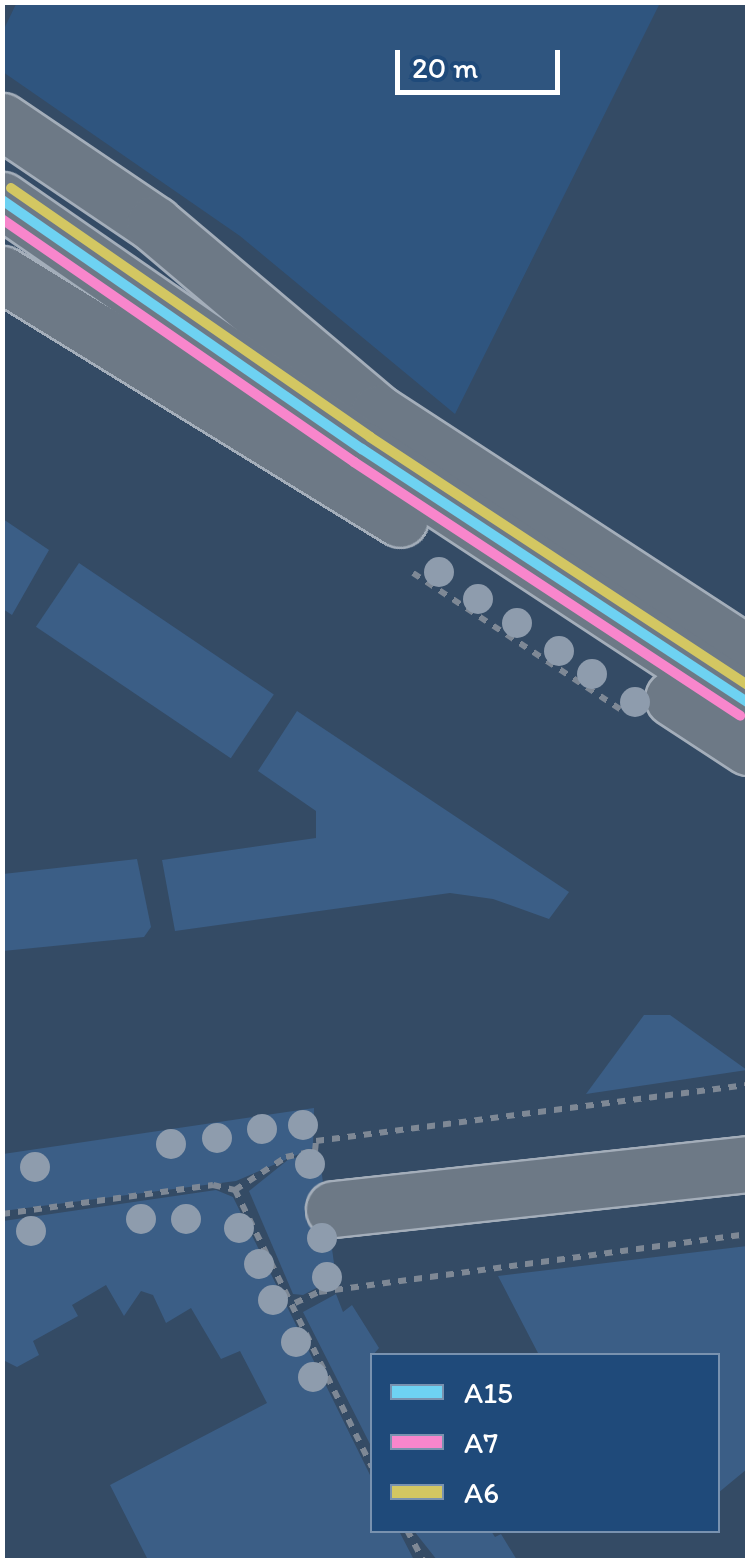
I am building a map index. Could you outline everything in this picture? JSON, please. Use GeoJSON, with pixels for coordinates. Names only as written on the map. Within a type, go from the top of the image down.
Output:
{"type":"FeatureCollection","features":[{"type":"Feature","properties":{"kind":"street"},"geometry":{"type":"LineString","coordinates":[[2,121],[154,224],[378,412],[748,654]]}},
{"type":"Feature","properties":{"kind":"street"},"geometry":{"type":"LineString","coordinates":[[2,200],[362,449],[748,703]]}},
{"type":"Feature","properties":{"kind":"street"},"geometry":{"type":"LineString","coordinates":[[2,274],[377,504],[748,747]]}},
{"type":"Feature","properties":{"kind":"street"},"geometry":{"type":"LineString","coordinates":[[334,1209],[748,1164]]}},
{"type":"Feature","properties":{"kind":"path"},"geometry":{"type":"LineString","coordinates":[[2,1214],[212,1185],[235,1190],[286,1157],[316,1151],[316,1142],[748,1084]]}},
{"type":"Feature","properties":{"kind":"path"},"geometry":{"type":"LineString","coordinates":[[235,1190],[295,1303],[370,1463]]}},
{"type":"Feature","properties":{"kind":"path"},"geometry":{"type":"LineString","coordinates":[[295,1303],[319,1292],[748,1234]]}},
{"type":"Feature","properties":{"kind":"path"},"geometry":{"type":"LineString","coordinates":[[408,1533],[424,1560]]}},
{"type":"Feature","properties":{"kind":"shaded area"},"geometry":{"type":"Polygon","coordinates":[[[17,2],[660,3],[455,414],[240,236],[3,72],[3,31],[17,2]]]}},
{"type":"Feature","properties":{"kind":"shaded area"},"geometry":{"type":"Polygon","coordinates":[[[3,519],[49,550],[12,615],[3,609],[3,519]]]}},
{"type":"Feature","properties":{"kind":"shaded area"},"geometry":{"type":"Polygon","coordinates":[[[79,563],[274,694],[231,758],[36,627],[79,563]]]}},
{"type":"Feature","properties":{"kind":"shaded area"},"geometry":{"type":"Polygon","coordinates":[[[297,711],[569,892],[549,919],[493,899],[450,893],[175,931],[162,860],[316,838],[316,811],[258,771],[297,711]]]}},
{"type":"Feature","properties":{"kind":"shaded area"},"geometry":{"type":"Polygon","coordinates":[[[137,859],[151,927],[144,937],[3,951],[3,874],[137,859]]]}},
{"type":"Feature","properties":{"kind":"shaded area"},"geometry":{"type":"Polygon","coordinates":[[[644,1015],[670,1015],[747,1070],[586,1094],[644,1015]]]}},
{"type":"Feature","properties":{"kind":"shaded area"},"geometry":{"type":"Polygon","coordinates":[[[314,1108],[313,1148],[236,1181],[3,1211],[3,1154],[314,1108]]]}},
{"type":"Feature","properties":{"kind":"shaded area"},"geometry":{"type":"Polygon","coordinates":[[[319,1153],[336,1278],[303,1295],[293,1294],[249,1191],[289,1159],[319,1153]]]}},
{"type":"Feature","properties":{"kind":"shaded area"},"geometry":{"type":"Polygon","coordinates":[[[216,1190],[233,1197],[370,1475],[370,1533],[400,1533],[414,1560],[148,1560],[110,1485],[267,1403],[240,1351],[221,1359],[191,1308],[166,1323],[153,1295],[141,1291],[124,1316],[106,1285],[72,1305],[78,1316],[33,1341],[39,1355],[17,1367],[3,1360],[3,1221],[216,1190]]]}},
{"type":"Feature","properties":{"kind":"shaded area"},"geometry":{"type":"Polygon","coordinates":[[[747,1246],[747,1469],[720,1491],[720,1353],[538,1353],[498,1276],[747,1246]]]}},
{"type":"Feature","properties":{"kind":"shaded area"},"geometry":{"type":"Polygon","coordinates":[[[336,1294],[343,1312],[352,1305],[379,1348],[370,1353],[370,1444],[303,1312],[336,1294]]]}},
{"type":"Feature","properties":{"kind":"shaded area"},"geometry":{"type":"Polygon","coordinates":[[[416,1533],[492,1533],[495,1537],[501,1534],[517,1560],[437,1560],[416,1533]]]}},
{"type":"Feature","properties":{"kind":"transit line","name":"A6"},"geometry":{"type":"LineString","coordinates":[[11,188],[370,437],[748,685]]}},
{"type":"Feature","properties":{"kind":"transit line","name":"A15"},"geometry":{"type":"LineString","coordinates":[[2,200],[362,449],[748,703]]}},
{"type":"Feature","properties":{"kind":"transit line","name":"A7"},"geometry":{"type":"LineString","coordinates":[[2,219],[354,462],[740,716]]}}]}
